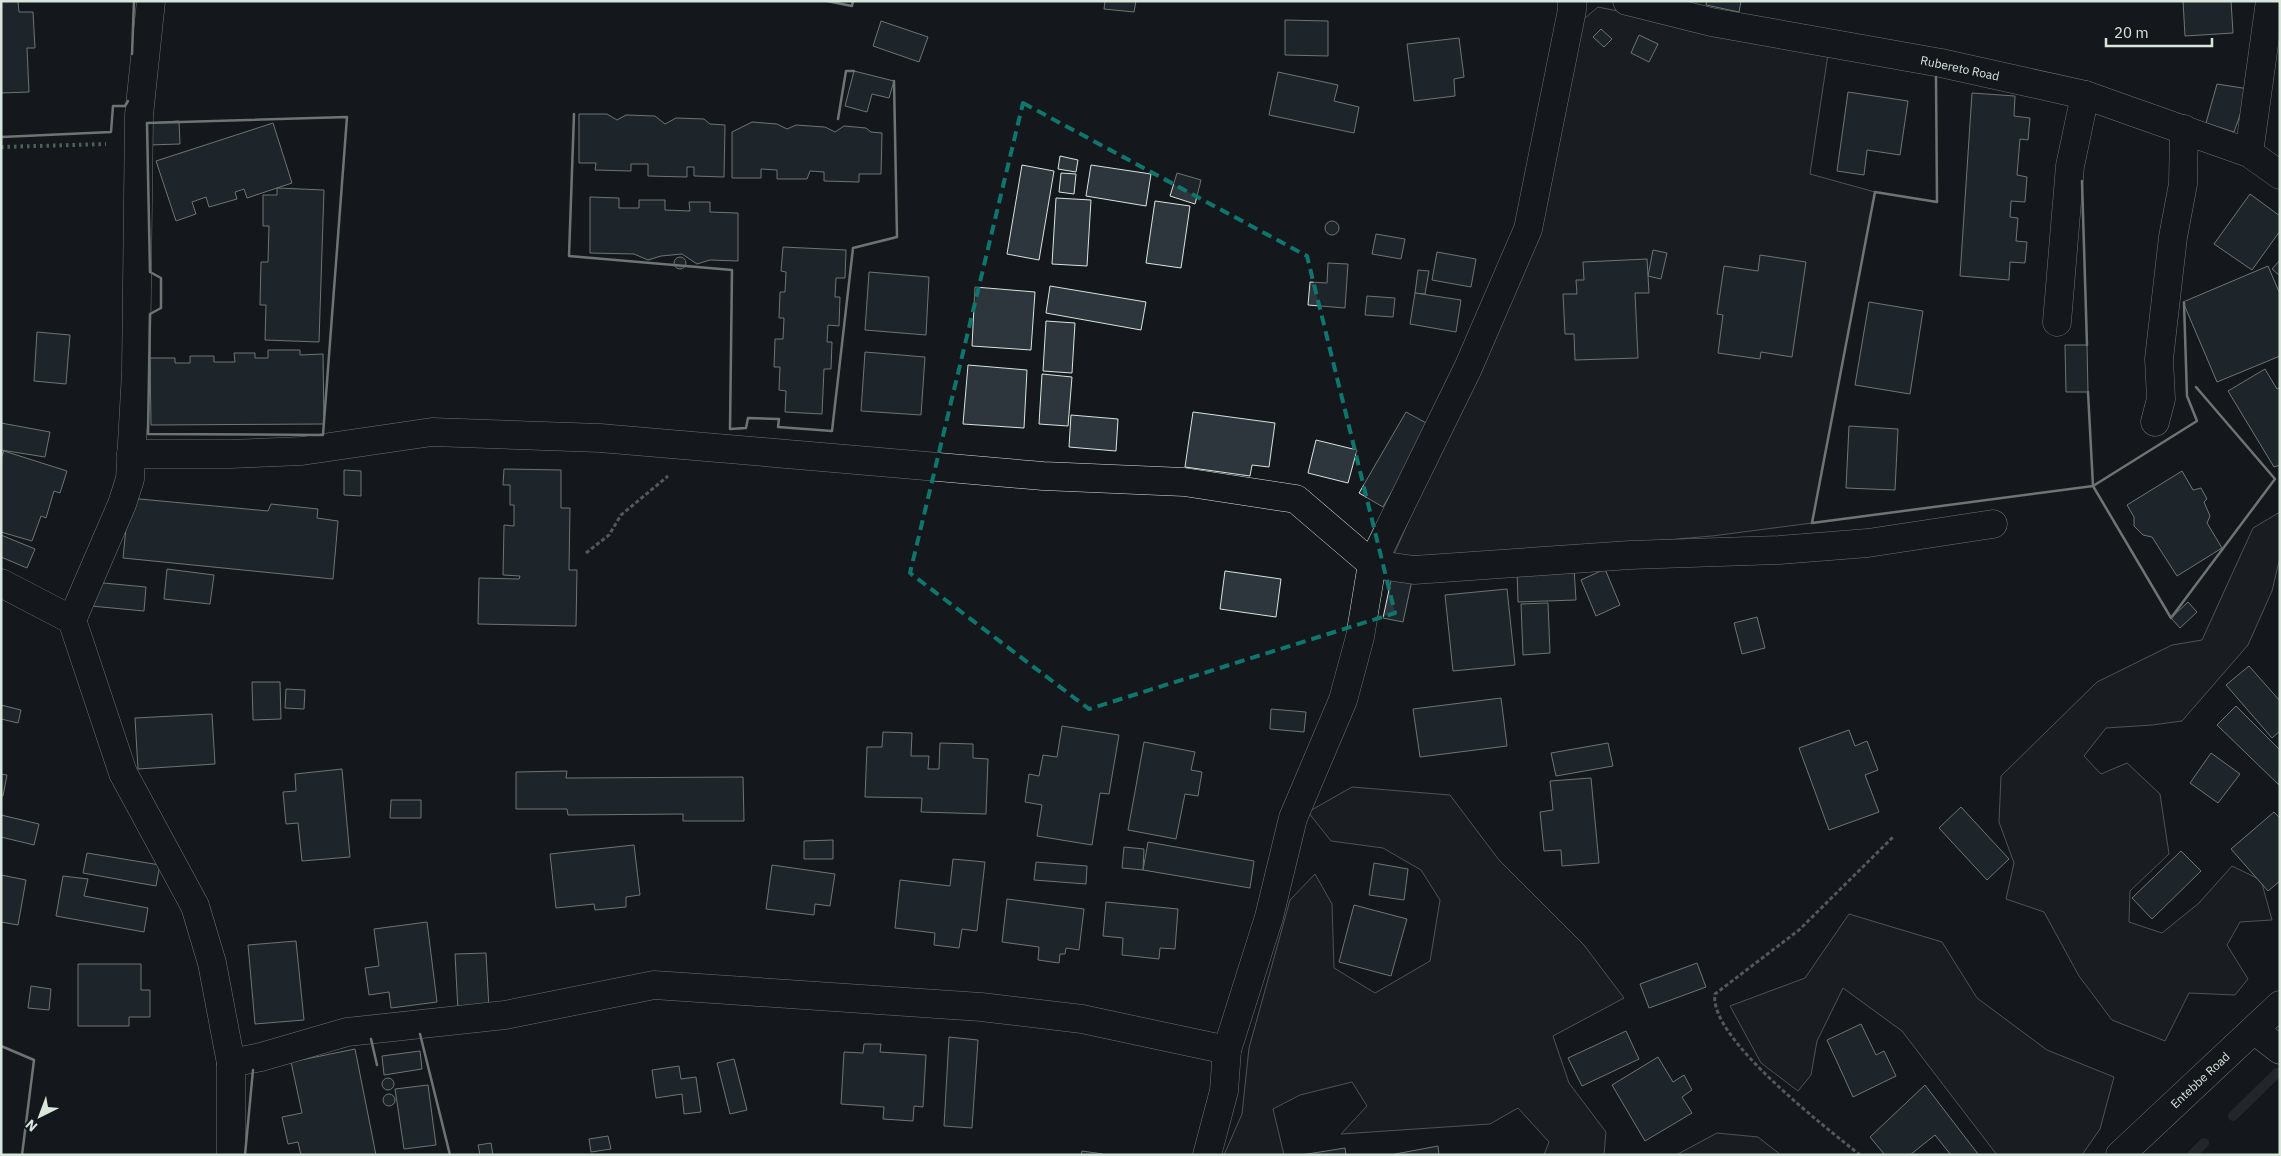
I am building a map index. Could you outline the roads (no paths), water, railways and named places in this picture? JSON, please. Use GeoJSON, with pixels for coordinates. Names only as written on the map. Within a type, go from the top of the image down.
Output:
{"type":"FeatureCollection","features":[{"type":"Feature","properties":{"kind":"street"},"geometry":{"type":"LineString","coordinates":[[151,1],[139,115],[136,372],[130,480],[122,504],[72,620],[123,773],[196,906],[212,963],[231,1063],[231,1155]]}},
{"type":"Feature","properties":{"kind":"street"},"geometry":{"type":"LineString","coordinates":[[1207,1155],[1224,1091],[1227,1050],[1269,917],[1293,818],[1343,700],[1360,637],[1372,564],[1468,368],[1528,229],[1572,10],[1572,1]]}},
{"type":"Feature","properties":{"kind":"street","name":"Rubereto Road"},"geometry":{"type":"LineString","coordinates":[[1627,1],[1711,22],[1941,63],[2086,95],[2249,153],[2280,175]]}},
{"type":"Feature","properties":{"kind":"street"},"geometry":{"type":"LineString","coordinates":[[2249,153],[2270,1]]}},
{"type":"Feature","properties":{"kind":"street"},"geometry":{"type":"LineString","coordinates":[[2057,322],[2070,166],[2086,95]]}},
{"type":"Feature","properties":{"kind":"street"},"geometry":{"type":"LineString","coordinates":[[2155,422],[2161,399],[2159,359],[2163,321],[2174,237],[2184,184],[2184,129]]}},
{"type":"Feature","properties":{"kind":"street"},"geometry":{"type":"LineString","coordinates":[[132,454],[230,454],[302,451],[432,432],[600,438],[1043,476],[1184,482],[1296,499],[1372,564],[1414,570],[1630,555],[1779,550],[1868,543],[1993,524]]}},
{"type":"Feature","properties":{"kind":"street"},"geometry":{"type":"LineString","coordinates":[[1,583],[72,620]]}},
{"type":"Feature","properties":{"kind":"street"},"geometry":{"type":"LineString","coordinates":[[231,1063],[262,1057],[347,1032],[505,1014],[654,985],[990,1008],[1082,1019],[1227,1050]]}},
{"type":"Feature","properties":{"kind":"street","name":"Entebbe Road"},"geometry":{"type":"LineString","coordinates":[[2120,1155],[2280,1005]]}},
{"type":"Feature","properties":{"kind":"street"},"geometry":{"type":"LineString","coordinates":[[2254,1030],[2280,1050]]}},
{"type":"Feature","properties":{"kind":"waterway"},"geometry":{"type":"LineString","coordinates":[[2233,1116],[2277,1073]]}},
{"type":"Feature","properties":{"kind":"waterway"},"geometry":{"type":"LineString","coordinates":[[2192,1155],[2204,1143]]}}]}
